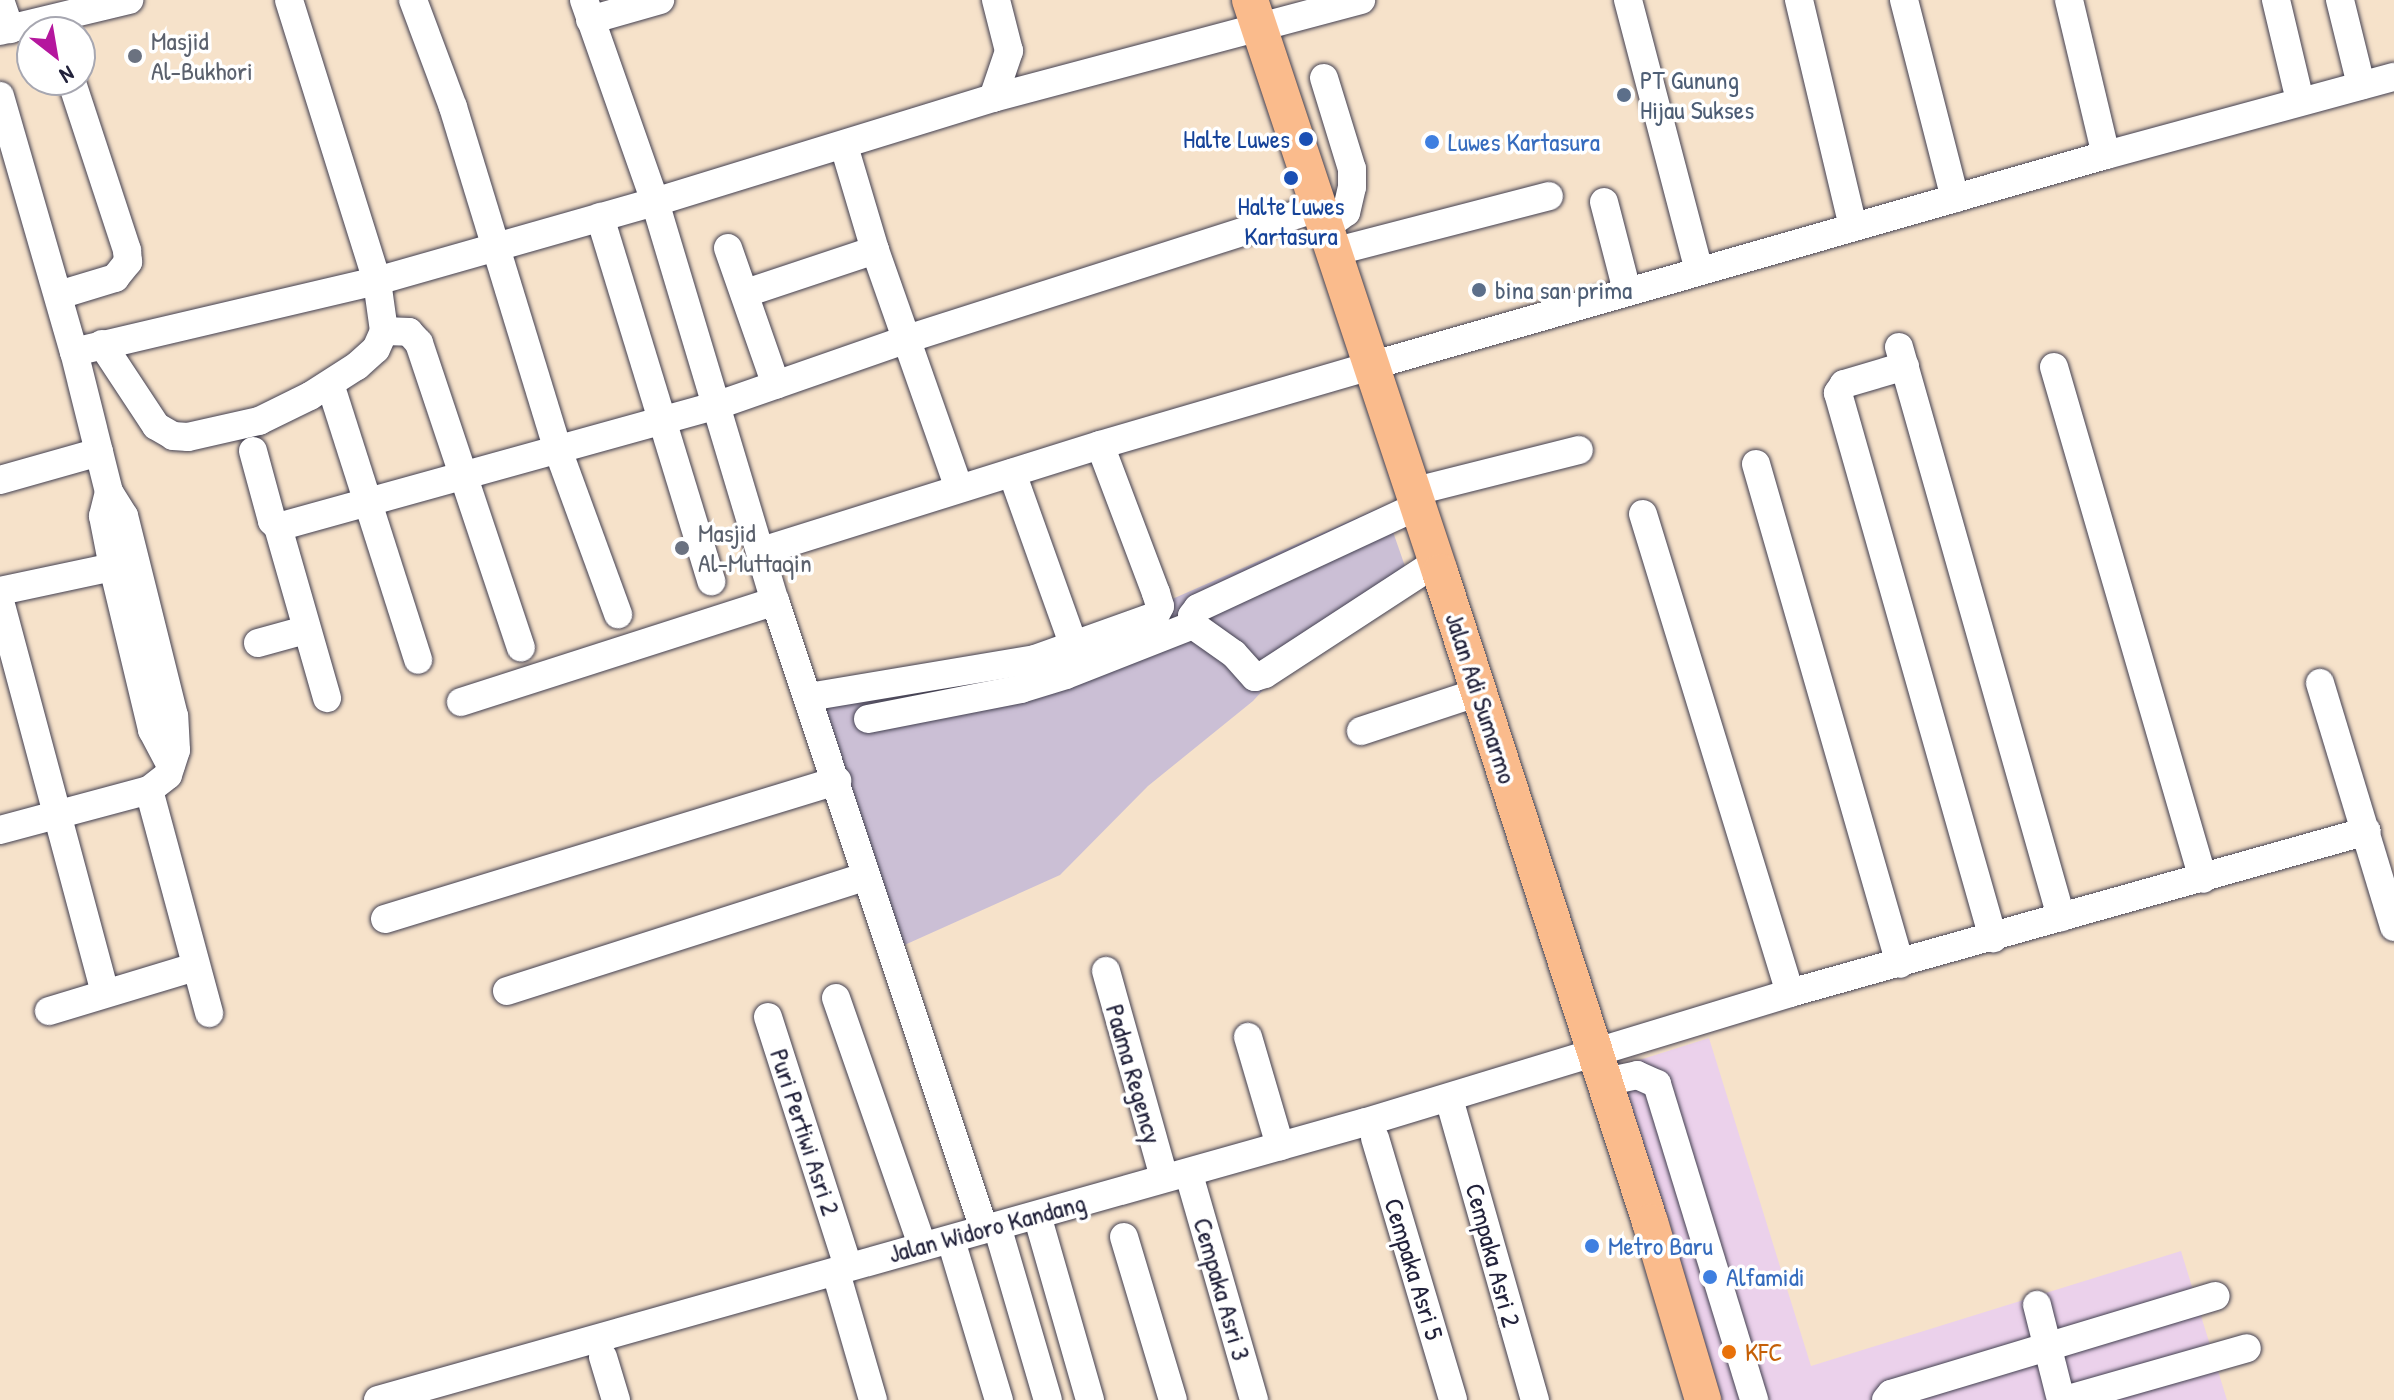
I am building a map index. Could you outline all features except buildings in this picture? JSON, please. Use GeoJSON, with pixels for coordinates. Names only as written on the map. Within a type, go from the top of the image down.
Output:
{"type":"FeatureCollection","features":[{"type":"Feature","properties":{"kind":"main road","name":"Jalan Adi Sumarmo"},"geometry":{"type":"LineString","coordinates":[[1255,14],[1479,692],[1650,1222],[1703,1400]]}},
{"type":"Feature","properties":{"kind":"street"},"geometry":{"type":"LineString","coordinates":[[0,0],[5,30]]}},
{"type":"Feature","properties":{"kind":"street"},"geometry":{"type":"LineString","coordinates":[[83,16],[129,0]]}},
{"type":"Feature","properties":{"kind":"street"},"geometry":{"type":"LineString","coordinates":[[102,344],[156,426],[173,436],[188,437],[259,421],[310,396],[357,366],[376,349],[384,331],[377,281],[289,0]]}},
{"type":"Feature","properties":{"kind":"street"},"geometry":{"type":"LineString","coordinates":[[413,0],[453,107],[558,450],[618,614]]}},
{"type":"Feature","properties":{"kind":"street"},"geometry":{"type":"LineString","coordinates":[[660,0],[587,10],[655,202],[775,601],[837,781],[865,877],[1048,1400]]}},
{"type":"Feature","properties":{"kind":"street"},"geometry":{"type":"LineString","coordinates":[[993,98],[1009,51],[996,0]]}},
{"type":"Feature","properties":{"kind":"street"},"geometry":{"type":"LineString","coordinates":[[80,378],[102,344],[377,281],[497,248],[844,146],[1255,14],[1361,0]]}},
{"type":"Feature","properties":{"kind":"street"},"geometry":{"type":"LineString","coordinates":[[1628,0],[1699,271]]}},
{"type":"Feature","properties":{"kind":"street"},"geometry":{"type":"LineString","coordinates":[[1799,0],[1853,226]]}},
{"type":"Feature","properties":{"kind":"street"},"geometry":{"type":"LineString","coordinates":[[1904,0],[1955,199]]}},
{"type":"Feature","properties":{"kind":"street"},"geometry":{"type":"LineString","coordinates":[[2069,0],[2106,155]]}},
{"type":"Feature","properties":{"kind":"street"},"geometry":{"type":"LineString","coordinates":[[2276,0],[2297,88]]}},
{"type":"Feature","properties":{"kind":"street"},"geometry":{"type":"LineString","coordinates":[[2340,0],[2361,85]]}},
{"type":"Feature","properties":{"kind":"street"},"geometry":{"type":"LineString","coordinates":[[762,551],[1100,445],[1627,291],[2394,77]]}},
{"type":"Feature","properties":{"kind":"street"},"geometry":{"type":"LineString","coordinates":[[1324,78],[1352,169],[1352,187],[1346,212],[1325,229]]}},
{"type":"Feature","properties":{"kind":"street"},"geometry":{"type":"LineString","coordinates":[[0,96],[59,295],[109,492],[124,516],[140,628]]}},
{"type":"Feature","properties":{"kind":"street"},"geometry":{"type":"LineString","coordinates":[[59,295],[115,278],[128,262],[127,250],[76,96]]}},
{"type":"Feature","properties":{"kind":"street"},"geometry":{"type":"LineString","coordinates":[[844,146],[875,250],[959,488]]}},
{"type":"Feature","properties":{"kind":"street"},"geometry":{"type":"LineString","coordinates":[[278,527],[367,500],[665,422],[907,339],[1325,229],[1549,196]]}},
{"type":"Feature","properties":{"kind":"street"},"geometry":{"type":"LineString","coordinates":[[1604,202],[1627,291]]}},
{"type":"Feature","properties":{"kind":"street"},"geometry":{"type":"LineString","coordinates":[[600,217],[711,581]]}},
{"type":"Feature","properties":{"kind":"street"},"geometry":{"type":"LineString","coordinates":[[728,248],[776,385]]}},
{"type":"Feature","properties":{"kind":"street"},"geometry":{"type":"LineString","coordinates":[[746,293],[875,250]]}},
{"type":"Feature","properties":{"kind":"street"},"geometry":{"type":"LineString","coordinates":[[384,331],[409,332],[419,343],[461,476],[521,647]]}},
{"type":"Feature","properties":{"kind":"street"},"geometry":{"type":"LineString","coordinates":[[1993,938],[1838,393],[1844,384],[1902,357],[2061,917]]}},
{"type":"Feature","properties":{"kind":"street"},"geometry":{"type":"LineString","coordinates":[[2054,367],[2203,879]]}},
{"type":"Feature","properties":{"kind":"street"},"geometry":{"type":"LineString","coordinates":[[333,393],[418,660]]}},
{"type":"Feature","properties":{"kind":"street"},"geometry":{"type":"LineString","coordinates":[[809,697],[1035,659],[1155,616],[1160,606],[1100,445]]}},
{"type":"Feature","properties":{"kind":"street"},"geometry":{"type":"LineString","coordinates":[[1441,575],[1255,677],[1234,654],[1193,625],[1192,616],[1198,608],[1415,499],[1579,450]]}},
{"type":"Feature","properties":{"kind":"street"},"geometry":{"type":"LineString","coordinates":[[253,451],[327,698]]}},
{"type":"Feature","properties":{"kind":"street"},"geometry":{"type":"LineString","coordinates":[[0,480],[99,452]]}},
{"type":"Feature","properties":{"kind":"street"},"geometry":{"type":"LineString","coordinates":[[1756,464],[1900,964]]}},
{"type":"Feature","properties":{"kind":"street"},"geometry":{"type":"LineString","coordinates":[[1012,473],[1074,646]]}},
{"type":"Feature","properties":{"kind":"street"},"geometry":{"type":"LineString","coordinates":[[0,830],[149,790],[162,784],[171,765],[177,734],[140,628],[113,567],[103,516],[109,492]]}},
{"type":"Feature","properties":{"kind":"street"},"geometry":{"type":"LineString","coordinates":[[1643,514],[1790,993]]}},
{"type":"Feature","properties":{"kind":"street"},"geometry":{"type":"LineString","coordinates":[[0,591],[113,567]]}},
{"type":"Feature","properties":{"kind":"street"},"geometry":{"type":"LineString","coordinates":[[0,601],[54,814],[105,992]]}},
{"type":"Feature","properties":{"kind":"street"},"geometry":{"type":"LineString","coordinates":[[461,702],[775,601]]}},
{"type":"Feature","properties":{"kind":"street"},"geometry":{"type":"LineString","coordinates":[[868,719],[1021,689],[1193,625]]}},
{"type":"Feature","properties":{"kind":"street"},"geometry":{"type":"LineString","coordinates":[[258,643],[305,630]]}},
{"type":"Feature","properties":{"kind":"street"},"geometry":{"type":"LineString","coordinates":[[2320,683],[2394,927]]}},
{"type":"Feature","properties":{"kind":"street"},"geometry":{"type":"LineString","coordinates":[[1361,731],[1479,692]]}},
{"type":"Feature","properties":{"kind":"street"},"geometry":{"type":"LineString","coordinates":[[385,919],[837,781]]}},
{"type":"Feature","properties":{"kind":"street"},"geometry":{"type":"LineString","coordinates":[[149,790],[209,1013]]}},
{"type":"Feature","properties":{"kind":"street"},"geometry":{"type":"LineString","coordinates":[[1600,1067],[1790,993],[2367,831]]}},
{"type":"Feature","properties":{"kind":"street"},"geometry":{"type":"LineString","coordinates":[[507,991],[865,877]]}},
{"type":"Feature","properties":{"kind":"street"},"geometry":{"type":"LineString","coordinates":[[49,1011],[195,967]]}},
{"type":"Feature","properties":{"kind":"street","name":"Padma Regency"},"geometry":{"type":"LineString","coordinates":[[1106,971],[1177,1178]]}},
{"type":"Feature","properties":{"kind":"street"},"geometry":{"type":"LineString","coordinates":[[836,998],[919,1236]]}},
{"type":"Feature","properties":{"kind":"street","name":"Puri Pertiwi Asri 2"},"geometry":{"type":"LineString","coordinates":[[768,1017],[843,1263],[873,1400]]}},
{"type":"Feature","properties":{"kind":"street"},"geometry":{"type":"LineString","coordinates":[[1248,1037],[1280,1146]]}},
{"type":"Feature","properties":{"kind":"street"},"geometry":{"type":"LineString","coordinates":[[1600,1067],[1637,1075],[1657,1084],[1754,1400]]}},
{"type":"Feature","properties":{"kind":"street","name":"Jalan Widoro Kandang"},"geometry":{"type":"LineString","coordinates":[[378,1400],[843,1263],[919,1236],[990,1228],[1177,1178],[1440,1101],[1600,1067]]}},
{"type":"Feature","properties":{"kind":"street","name":"Cempaka Asri 2"},"geometry":{"type":"LineString","coordinates":[[1452,1109],[1535,1400]]}},
{"type":"Feature","properties":{"kind":"street","name":"Cempaka Asri 5"},"geometry":{"type":"LineString","coordinates":[[1375,1138],[1453,1400]]}},
{"type":"Feature","properties":{"kind":"street","name":"Cempaka Asri 3"},"geometry":{"type":"LineString","coordinates":[[1177,1178],[1254,1400]]}},
{"type":"Feature","properties":{"kind":"street"},"geometry":{"type":"LineString","coordinates":[[1650,1222],[1695,1209]]}},
{"type":"Feature","properties":{"kind":"street"},"geometry":{"type":"LineString","coordinates":[[1039,1222],[1090,1400]]}},
{"type":"Feature","properties":{"kind":"street"},"geometry":{"type":"LineString","coordinates":[[1124,1237],[1173,1400]]}},
{"type":"Feature","properties":{"kind":"street"},"geometry":{"type":"LineString","coordinates":[[953,1247],[999,1400]]}},
{"type":"Feature","properties":{"kind":"street"},"geometry":{"type":"LineString","coordinates":[[1886,1400],[1891,1394],[2216,1296]]}},
{"type":"Feature","properties":{"kind":"street"},"geometry":{"type":"LineString","coordinates":[[2037,1305],[2063,1400],[2247,1348]]}},
{"type":"Feature","properties":{"kind":"street"},"geometry":{"type":"LineString","coordinates":[[603,1357],[616,1400]]}},
{"type":"Feature","properties":{"kind":"shaded area"},"geometry":{"type":"Polygon","coordinates":[[[1384,506],[1407,572],[1286,665],[1253,701],[1148,786],[1060,875],[900,947],[810,704],[1032,674],[1154,607],[1384,506]]]}},
{"type":"Feature","properties":{"kind":"shaded area"},"geometry":{"type":"Polygon","coordinates":[[[1709,1038],[1811,1366],[2181,1251],[2227,1400],[1714,1400],[1611,1069],[1709,1038]]]}},
{"type":"Feature","properties":{"kind":"place","name":"Masjid Al-Bukhori"},"geometry":{"type":"Point","coordinates":[135,56]}},
{"type":"Feature","properties":{"kind":"place","name":"PT Gunung Hijau Sukses"},"geometry":{"type":"Point","coordinates":[1624,95]}},
{"type":"Feature","properties":{"kind":"place","name":"Halte Luwes"},"geometry":{"type":"Point","coordinates":[1306,139]}},
{"type":"Feature","properties":{"kind":"place","name":"Luwes Kartasura"},"geometry":{"type":"Point","coordinates":[1432,142]}},
{"type":"Feature","properties":{"kind":"place","name":"Halte Luwes Kartasura"},"geometry":{"type":"Point","coordinates":[1291,178]}},
{"type":"Feature","properties":{"kind":"place","name":"bina san prima"},"geometry":{"type":"Point","coordinates":[1479,290]}},
{"type":"Feature","properties":{"kind":"place","name":"Masjid Al-Muttaqin"},"geometry":{"type":"Point","coordinates":[682,548]}},
{"type":"Feature","properties":{"kind":"place","name":"Metro Baru"},"geometry":{"type":"Point","coordinates":[1592,1246]}},
{"type":"Feature","properties":{"kind":"place","name":"Alfamidi"},"geometry":{"type":"Point","coordinates":[1710,1277]}},
{"type":"Feature","properties":{"kind":"place","name":"KFC"},"geometry":{"type":"Point","coordinates":[1729,1352]}}]}
